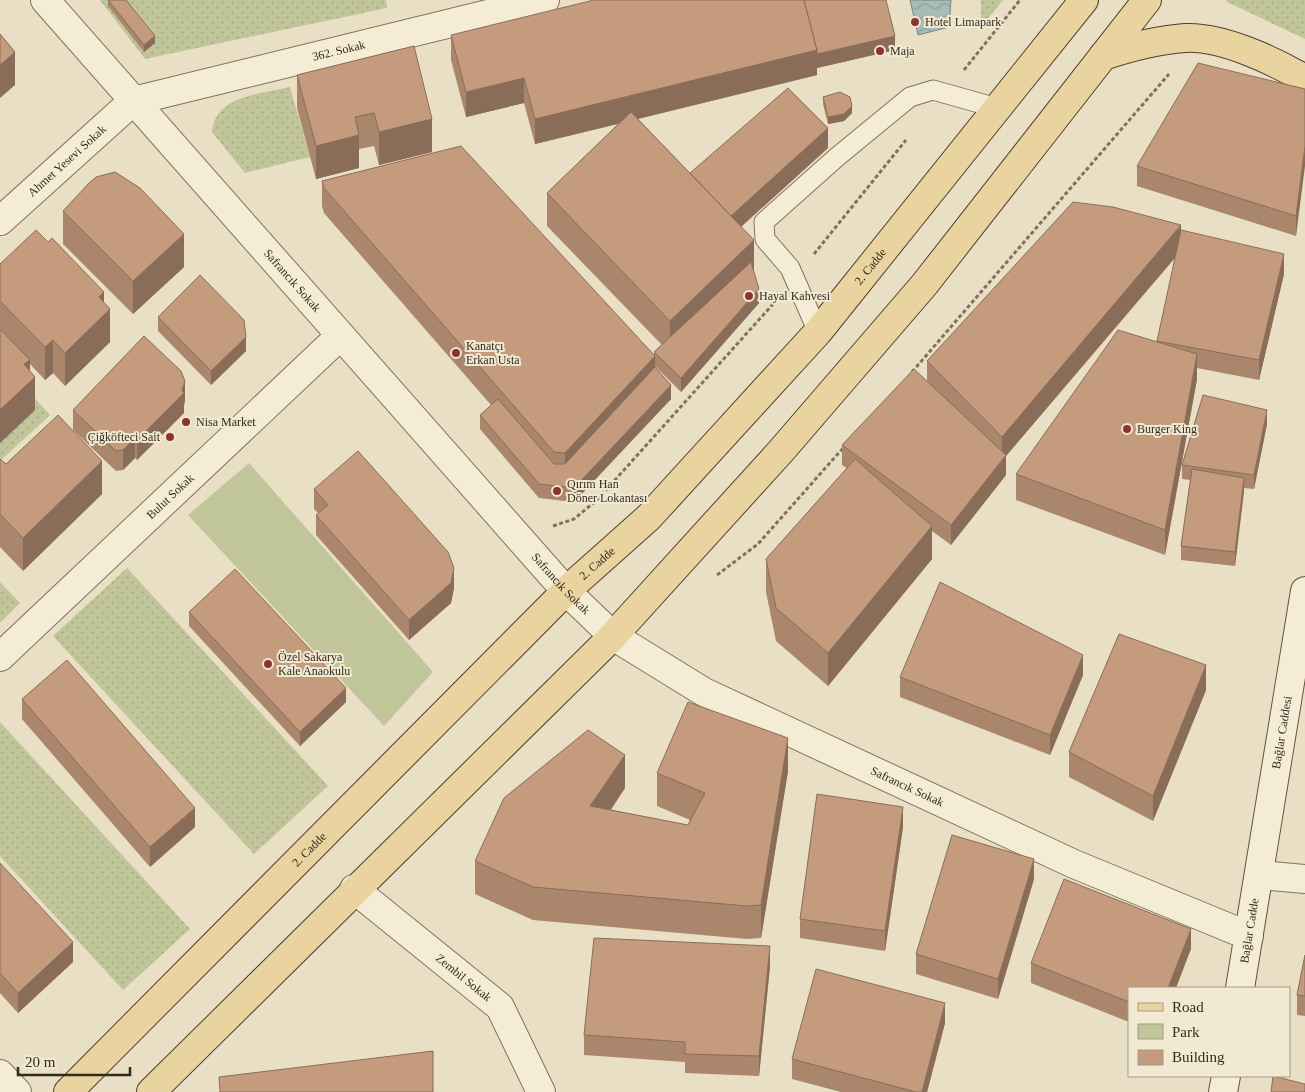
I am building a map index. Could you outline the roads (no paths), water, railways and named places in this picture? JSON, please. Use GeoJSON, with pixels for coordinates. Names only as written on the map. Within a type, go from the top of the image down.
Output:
{"type":"FeatureCollection","features":[{"type":"Feature","properties":{"kind":"main road","name":"2. Cadde"},"geometry":{"type":"LineString","coordinates":[[68,1092],[566,591],[649,517],[818,332],[1084,0]]}},
{"type":"Feature","properties":{"kind":"main road"},"geometry":{"type":"LineString","coordinates":[[151,1092],[354,889],[613,636],[781,451],[924,285],[1147,0]]}},
{"type":"Feature","properties":{"kind":"main road"},"geometry":{"type":"LineString","coordinates":[[1102,56],[1138,45],[1187,38],[1217,42],[1264,58],[1305,79]]}},
{"type":"Feature","properties":{"kind":"street","name":"Safrancık Sokak"},"geometry":{"type":"LineString","coordinates":[[45,0],[566,591],[613,636],[713,696],[1074,864],[1249,936]]}},
{"type":"Feature","properties":{"kind":"street","name":"362. Sokak"},"geometry":{"type":"LineString","coordinates":[[133,101],[545,0]]}},
{"type":"Feature","properties":{"kind":"street","name":"Ahmet Yesevi Sokak"},"geometry":{"type":"LineString","coordinates":[[0,221],[133,101]]}},
{"type":"Feature","properties":{"kind":"street","name":"Bulut Sokak"},"geometry":{"type":"LineString","coordinates":[[0,657],[340,336]]}},
{"type":"Feature","properties":{"kind":"street","name":"Bağlar Caddesi"},"geometry":{"type":"LineString","coordinates":[[1260,876],[1305,591]]}},
{"type":"Feature","properties":{"kind":"street"},"geometry":{"type":"LineString","coordinates":[[1260,876],[1305,879]]}},
{"type":"Feature","properties":{"kind":"street","name":"Bağlar Cadde"},"geometry":{"type":"LineString","coordinates":[[1240,987],[1260,876]]}},
{"type":"Feature","properties":{"kind":"street","name":"Zembil Sokak"},"geometry":{"type":"LineString","coordinates":[[354,889],[500,1006],[541,1092]]}},
{"type":"Feature","properties":{"kind":"street"},"geometry":{"type":"LineString","coordinates":[[0,1074],[17,1092]]}},
{"type":"Feature","properties":{"kind":"street"},"geometry":{"type":"LineString","coordinates":[[1223,1092],[1226,1077]]}},
{"type":"Feature","properties":{"kind":"lane"},"geometry":{"type":"LineString","coordinates":[[818,332],[795,277],[765,240],[764,222],[837,157],[910,97],[933,90],[997,108]]}},
{"type":"Feature","properties":{"kind":"water"},"geometry":{"type":"Polygon","coordinates":[[[910,0],[951,0],[949,27],[918,35],[910,0]]]}},
{"type":"Feature","properties":{"kind":"place","name":"Hotel Limapark"},"geometry":{"type":"Point","coordinates":[915,22]}},
{"type":"Feature","properties":{"kind":"place","name":"Maja"},"geometry":{"type":"Point","coordinates":[880,51]}},
{"type":"Feature","properties":{"kind":"place","name":"Hayal Kahvesi"},"geometry":{"type":"Point","coordinates":[749,296]}},
{"type":"Feature","properties":{"kind":"place","name":"Kanatçı Erkan Usta"},"geometry":{"type":"Point","coordinates":[456,353]}},
{"type":"Feature","properties":{"kind":"place","name":"Nisa Market"},"geometry":{"type":"Point","coordinates":[186,422]}},
{"type":"Feature","properties":{"kind":"place","name":"Burger King"},"geometry":{"type":"Point","coordinates":[1127,429]}},
{"type":"Feature","properties":{"kind":"place","name":"Çiğköfteci Sait"},"geometry":{"type":"Point","coordinates":[170,437]}},
{"type":"Feature","properties":{"kind":"place","name":"Qırım Han Döner Lokantası"},"geometry":{"type":"Point","coordinates":[557,491]}},
{"type":"Feature","properties":{"kind":"place","name":"Özel Sakarya Kale Anaokulu"},"geometry":{"type":"Point","coordinates":[268,664]}}]}
